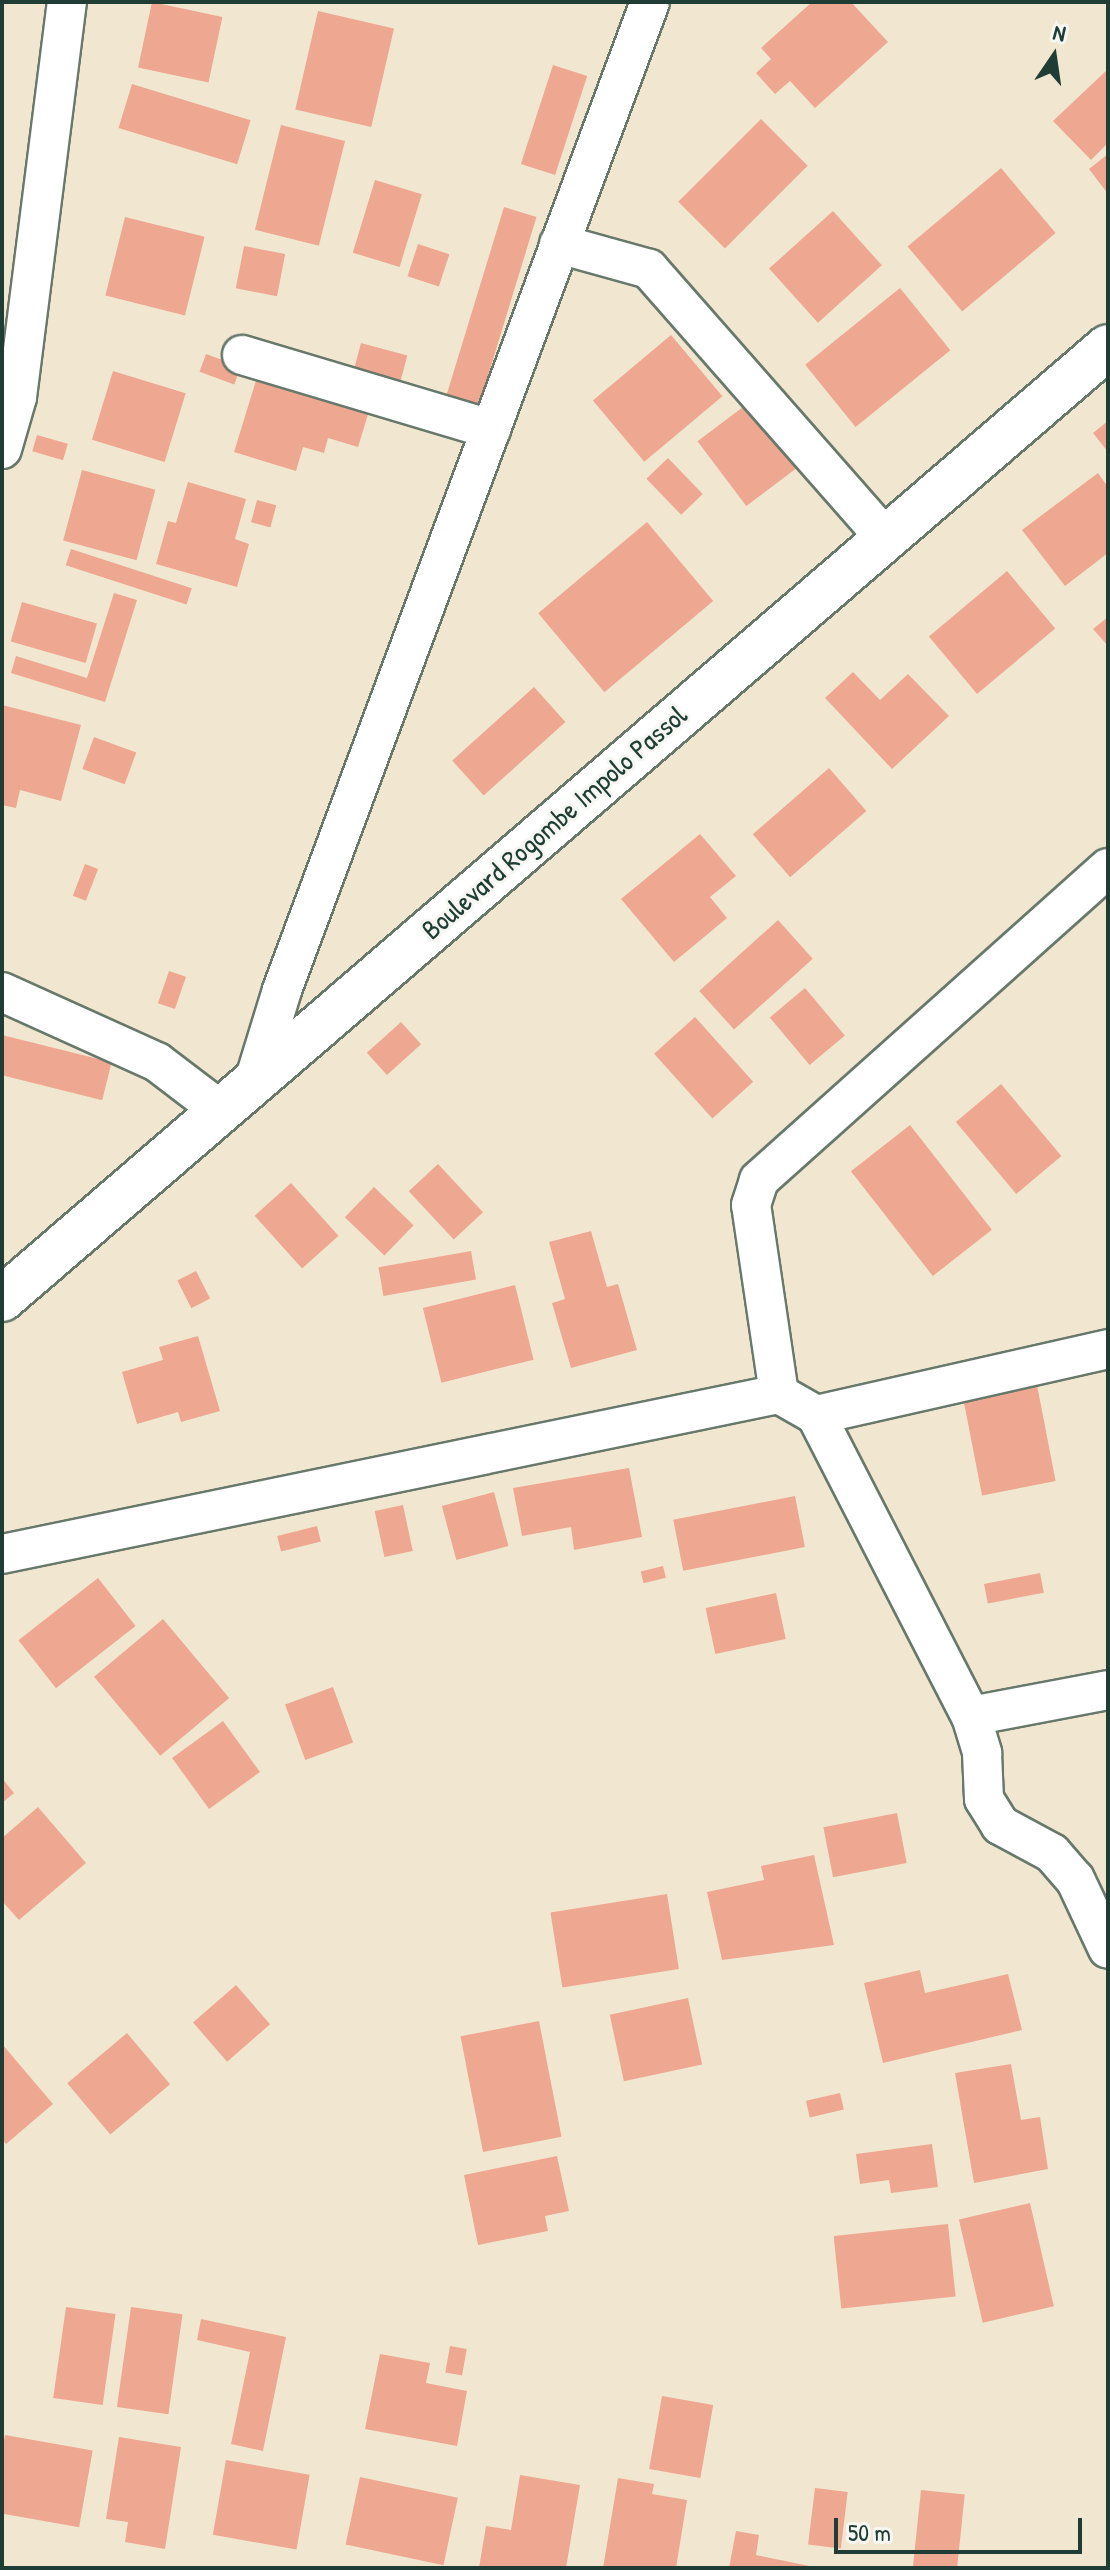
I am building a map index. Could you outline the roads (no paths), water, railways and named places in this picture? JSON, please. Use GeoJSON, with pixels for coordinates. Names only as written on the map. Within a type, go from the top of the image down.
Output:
{"type":"FeatureCollection","features":[{"type":"Feature","properties":{"kind":"street"},"geometry":{"type":"LineString","coordinates":[[2,449],[67,2]]}},
{"type":"Feature","properties":{"kind":"street"},"geometry":{"type":"LineString","coordinates":[[255,1078],[282,990],[650,2]]}},
{"type":"Feature","properties":{"kind":"street"},"geometry":{"type":"LineString","coordinates":[[559,244],[649,269],[885,538]]}},
{"type":"Feature","properties":{"kind":"street","name":"Boulevard Rogombe Impolo Passol"},"geometry":{"type":"LineString","coordinates":[[2,1299],[255,1078],[1108,347]]}},
{"type":"Feature","properties":{"kind":"street"},"geometry":{"type":"LineString","coordinates":[[242,355],[491,429]]}},
{"type":"Feature","properties":{"kind":"street"},"geometry":{"type":"LineString","coordinates":[[779,1394],[751,1205],[759,1180],[1108,868]]}},
{"type":"Feature","properties":{"kind":"street"},"geometry":{"type":"LineString","coordinates":[[2,992],[157,1062],[220,1110]]}},
{"type":"Feature","properties":{"kind":"street"},"geometry":{"type":"LineString","coordinates":[[816,1415],[1108,1349]]}},
{"type":"Feature","properties":{"kind":"street"},"geometry":{"type":"LineString","coordinates":[[2,1554],[779,1394],[816,1415],[971,1716],[982,1753],[984,1799],[1000,1825],[1052,1853],[1075,1879],[1108,1949]]}},
{"type":"Feature","properties":{"kind":"street"},"geometry":{"type":"LineString","coordinates":[[971,1716],[1108,1690]]}}]}
